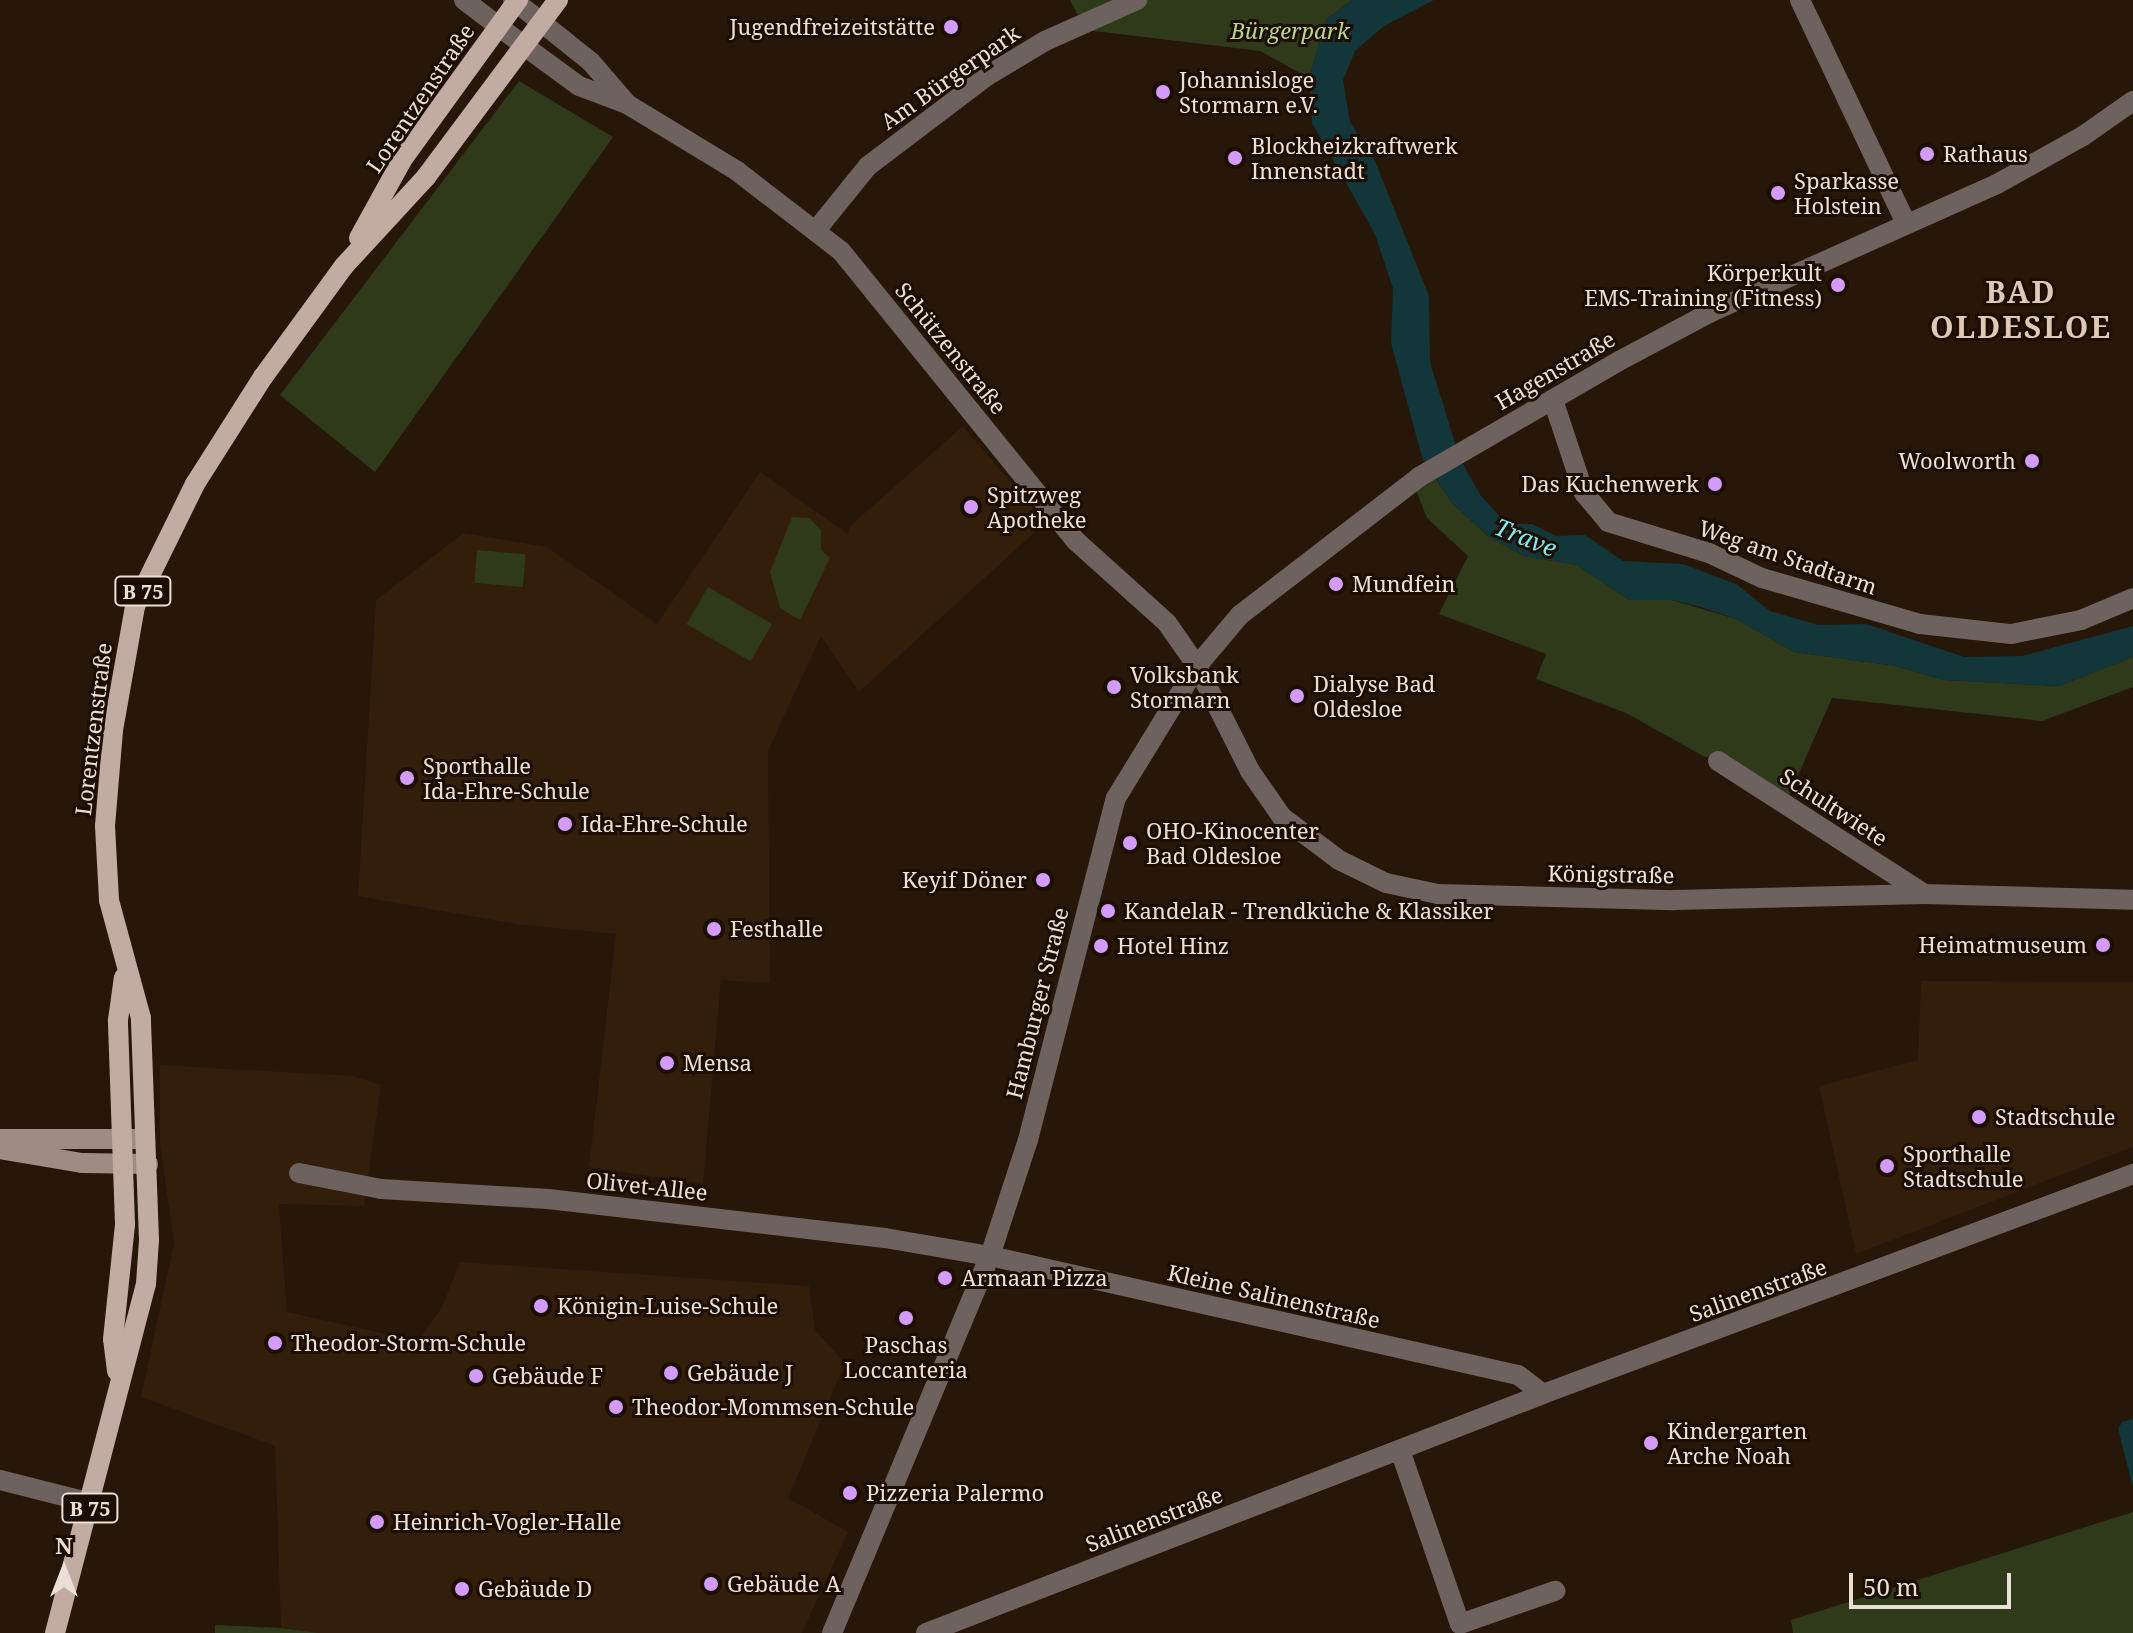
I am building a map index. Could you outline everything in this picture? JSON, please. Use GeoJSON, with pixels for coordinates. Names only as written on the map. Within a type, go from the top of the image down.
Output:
{"type":"FeatureCollection","features":[{"type":"Feature","properties":{"kind":"main road","name":"B 75"},"geometry":{"type":"LineString","coordinates":[[541,22],[558,0]]}},
{"type":"Feature","properties":{"kind":"main road","name":"Lorentzenstraße"},"geometry":{"type":"LineString","coordinates":[[55,1633],[91,1503],[118,1381],[146,1284],[148,1139],[141,1018],[125,969],[109,900],[105,826],[113,730],[135,606],[195,484],[344,266],[402,160],[516,1]]}},
{"type":"Feature","properties":{"kind":"main road","name":"Lorentzenstraße"},"geometry":{"type":"LineString","coordinates":[[344,266],[426,177],[541,22]]}},
{"type":"Feature","properties":{"kind":"main road","name":"Lorentzenstraße"},"geometry":{"type":"LineString","coordinates":[[118,1381],[113,1339],[125,1224],[118,1020],[125,969]]}},
{"type":"Feature","properties":{"kind":"main road"},"geometry":{"type":"LineString","coordinates":[[0,1139],[148,1139]]}},
{"type":"Feature","properties":{"kind":"main road"},"geometry":{"type":"LineString","coordinates":[[0,1149],[82,1163],[148,1164]]}},
{"type":"Feature","properties":{"kind":"street","name":"Schützenstraße"},"geometry":{"type":"LineString","coordinates":[[464,0],[579,86],[627,104],[737,171],[817,229],[854,265],[1076,541],[1167,623],[1197,666]]}},
{"type":"Feature","properties":{"kind":"street","name":"Am Bürgerpark"},"geometry":{"type":"LineString","coordinates":[[817,229],[868,166],[987,76],[1045,41],[1137,0]]}},
{"type":"Feature","properties":{"kind":"street"},"geometry":{"type":"LineString","coordinates":[[1800,0],[1906,223]]}},
{"type":"Feature","properties":{"kind":"street","name":"Schützenstraße"},"geometry":{"type":"LineString","coordinates":[[516,1],[591,62],[627,104]]}},
{"type":"Feature","properties":{"kind":"street","name":"Hagenstraße"},"geometry":{"type":"LineString","coordinates":[[1419,477],[1619,361],[1711,312],[1997,184],[2083,136],[2133,101]]}},
{"type":"Feature","properties":{"kind":"street","name":"Weg am Stadtarm"},"geometry":{"type":"LineString","coordinates":[[1553,400],[1584,493],[1608,522],[1709,553],[1777,583],[1920,624],[2011,634],[2081,620],[2133,598]]}},
{"type":"Feature","properties":{"kind":"street","name":"Hamburger Straße"},"geometry":{"type":"LineString","coordinates":[[832,1633],[990,1256],[1036,1112],[1105,826],[1129,772],[1197,666],[1240,615],[1419,477]]}},
{"type":"Feature","properties":{"kind":"street","name":"Königstraße"},"geometry":{"type":"LineString","coordinates":[[1197,666],[1250,771],[1282,817],[1339,860],[1386,883],[1438,894],[1674,900],[1924,894],[2133,900]]}},
{"type":"Feature","properties":{"kind":"street","name":"Schultwiete"},"geometry":{"type":"LineString","coordinates":[[1718,761],[1924,894]]}},
{"type":"Feature","properties":{"kind":"street","name":"Olivet-Allee"},"geometry":{"type":"LineString","coordinates":[[299,1173],[381,1189],[548,1199],[885,1238],[990,1256]]}},
{"type":"Feature","properties":{"kind":"street","name":"Salinenstraße"},"geometry":{"type":"LineString","coordinates":[[926,1633],[1543,1394],[2133,1174]]}},
{"type":"Feature","properties":{"kind":"street","name":"Kleine Salinenstraße"},"geometry":{"type":"LineString","coordinates":[[990,1256],[1518,1375],[1543,1394]]}},
{"type":"Feature","properties":{"kind":"street"},"geometry":{"type":"LineString","coordinates":[[1400,1450],[1460,1624],[1555,1591]]}},
{"type":"Feature","properties":{"kind":"street"},"geometry":{"type":"LineString","coordinates":[[0,1480],[91,1503]]}},
{"type":"Feature","properties":{"kind":"shaded area","name":"Ida-Ehre-Schule"},"geometry":{"type":"Polygon","coordinates":[[[963,426],[1045,523],[859,692],[821,636],[768,751],[770,983],[721,980],[703,1184],[589,1167],[616,934],[516,924],[358,896],[376,600],[464,533],[547,547],[657,624],[760,472],[848,534],[849,527],[963,426]]]}},
{"type":"Feature","properties":{"kind":"shaded area","name":"Stadtschule"},"geometry":{"type":"Polygon","coordinates":[[[1921,981],[2133,982],[2133,1147],[1856,1254],[1819,1086],[1918,1060],[1921,981]]]}},
{"type":"Feature","properties":{"kind":"shaded area"},"geometry":{"type":"Polygon","coordinates":[[[160,1065],[353,1076],[381,1085],[364,1206],[279,1204],[287,1312],[386,1334],[410,1353],[442,1307],[460,1262],[809,1286],[815,1330],[845,1363],[788,1498],[848,1532],[802,1633],[319,1633],[281,1628],[275,1446],[141,1397],[174,1243],[160,1146],[160,1065]]]}},
{"type":"Feature","properties":{"kind":"green space","name":"Bürgerpark"},"geometry":{"type":"Polygon","coordinates":[[[1070,0],[1352,0],[1327,19],[1309,78],[1260,51],[1086,30],[1070,0]]]}},
{"type":"Feature","properties":{"kind":"green space"},"geometry":{"type":"Polygon","coordinates":[[[519,81],[613,137],[375,472],[280,395],[519,81]]]}},
{"type":"Feature","properties":{"kind":"green space"},"geometry":{"type":"Polygon","coordinates":[[[1434,476],[1452,503],[1488,536],[1524,556],[1577,565],[1629,600],[1672,600],[1736,619],[1794,652],[1896,666],[1944,680],[2059,686],[2133,657],[2133,687],[2042,721],[1832,698],[1789,796],[1729,756],[1705,757],[1626,713],[1536,679],[1546,654],[1439,614],[1468,556],[1427,518],[1415,488],[1434,476]]]}},
{"type":"Feature","properties":{"kind":"green space"},"geometry":{"type":"Polygon","coordinates":[[[792,517],[809,518],[821,530],[821,550],[830,558],[800,620],[780,608],[770,572],[792,517]]]}},
{"type":"Feature","properties":{"kind":"green space"},"geometry":{"type":"Polygon","coordinates":[[[477,550],[526,554],[523,587],[474,583],[477,550]]]}},
{"type":"Feature","properties":{"kind":"green space"},"geometry":{"type":"Polygon","coordinates":[[[708,587],[772,624],[751,661],[686,624],[708,587]]]}},
{"type":"Feature","properties":{"kind":"green space"},"geometry":{"type":"Polygon","coordinates":[[[2133,1512],[2133,1633],[1793,1633],[1791,1620],[2133,1512]]]}},
{"type":"Feature","properties":{"kind":"green space"},"geometry":{"type":"Polygon","coordinates":[[[215,1625],[281,1628],[319,1633],[215,1633],[215,1625]]]}},
{"type":"Feature","properties":{"kind":"water","name":"Trave"},"geometry":{"type":"Polygon","coordinates":[[[1352,0],[1434,0],[1384,26],[1355,51],[1343,80],[1350,122],[1375,161],[1429,296],[1430,362],[1460,459],[1481,496],[1507,524],[1532,524],[1556,536],[1585,535],[1623,561],[1683,564],[1736,584],[1770,611],[1818,625],[1866,624],[1964,657],[2022,656],[2133,626],[2133,657],[2059,686],[1944,680],[1896,666],[1794,652],[1736,619],[1672,600],[1629,600],[1577,565],[1524,556],[1488,536],[1452,503],[1422,457],[1391,343],[1393,288],[1375,234],[1312,123],[1309,78],[1327,19],[1352,0]]]}},
{"type":"Feature","properties":{"kind":"water"},"geometry":{"type":"Polygon","coordinates":[[[2133,1419],[2133,1487],[2118,1429],[2122,1422],[2133,1419]]]}},
{"type":"Feature","properties":{"kind":"place","name":"Jugendfreizeitstätte"},"geometry":{"type":"Point","coordinates":[951,27]}},
{"type":"Feature","properties":{"kind":"place","name":"Johannisloge Stormarn e.V."},"geometry":{"type":"Point","coordinates":[1163,92]}},
{"type":"Feature","properties":{"kind":"place","name":"Rathaus"},"geometry":{"type":"Point","coordinates":[1927,154]}},
{"type":"Feature","properties":{"kind":"place","name":"Blockheizkraftwerk Innenstadt"},"geometry":{"type":"Point","coordinates":[1235,158]}},
{"type":"Feature","properties":{"kind":"place","name":"Sparkasse Holstein"},"geometry":{"type":"Point","coordinates":[1778,193]}},
{"type":"Feature","properties":{"kind":"place","name":"Körperkult EMS-Training (Fitness)"},"geometry":{"type":"Point","coordinates":[1838,285]}},
{"type":"Feature","properties":{"kind":"place","name":"Woolworth"},"geometry":{"type":"Point","coordinates":[2032,461]}},
{"type":"Feature","properties":{"kind":"place","name":"Das Kuchenwerk"},"geometry":{"type":"Point","coordinates":[1715,484]}},
{"type":"Feature","properties":{"kind":"place","name":"Spitzweg Apotheke"},"geometry":{"type":"Point","coordinates":[971,507]}},
{"type":"Feature","properties":{"kind":"place","name":"Mundfein"},"geometry":{"type":"Point","coordinates":[1336,584]}},
{"type":"Feature","properties":{"kind":"place","name":"Volksbank Stormarn"},"geometry":{"type":"Point","coordinates":[1114,687]}},
{"type":"Feature","properties":{"kind":"place","name":"Dialyse Bad Oldesloe"},"geometry":{"type":"Point","coordinates":[1297,696]}},
{"type":"Feature","properties":{"kind":"place","name":"Sporthalle Ida-Ehre-Schule"},"geometry":{"type":"Point","coordinates":[407,778]}},
{"type":"Feature","properties":{"kind":"place","name":"Ida-Ehre-Schule"},"geometry":{"type":"Point","coordinates":[565,824]}},
{"type":"Feature","properties":{"kind":"place","name":"OHO-Kinocenter Bad Oldesloe"},"geometry":{"type":"Point","coordinates":[1130,843]}},
{"type":"Feature","properties":{"kind":"place","name":"Keyif Döner"},"geometry":{"type":"Point","coordinates":[1043,880]}},
{"type":"Feature","properties":{"kind":"place","name":"KandelaR - Trendküche & Klassiker"},"geometry":{"type":"Point","coordinates":[1108,911]}},
{"type":"Feature","properties":{"kind":"place","name":"Festhalle"},"geometry":{"type":"Point","coordinates":[714,929]}},
{"type":"Feature","properties":{"kind":"place","name":"Heimatmuseum"},"geometry":{"type":"Point","coordinates":[2103,945]}},
{"type":"Feature","properties":{"kind":"place","name":"Hotel Hinz"},"geometry":{"type":"Point","coordinates":[1101,946]}},
{"type":"Feature","properties":{"kind":"place","name":"Mensa"},"geometry":{"type":"Point","coordinates":[667,1063]}},
{"type":"Feature","properties":{"kind":"place","name":"Stadtschule"},"geometry":{"type":"Point","coordinates":[1979,1117]}},
{"type":"Feature","properties":{"kind":"place","name":"Sporthalle Stadtschule"},"geometry":{"type":"Point","coordinates":[1887,1166]}},
{"type":"Feature","properties":{"kind":"place","name":"Armaan Pizza"},"geometry":{"type":"Point","coordinates":[945,1278]}},
{"type":"Feature","properties":{"kind":"place","name":"Königin-Luise-Schule"},"geometry":{"type":"Point","coordinates":[541,1306]}},
{"type":"Feature","properties":{"kind":"place","name":"Paschas Loccanteria"},"geometry":{"type":"Point","coordinates":[906,1318]}},
{"type":"Feature","properties":{"kind":"place","name":"Theodor-Storm-Schule"},"geometry":{"type":"Point","coordinates":[275,1343]}},
{"type":"Feature","properties":{"kind":"place","name":"Gebäude J"},"geometry":{"type":"Point","coordinates":[671,1373]}},
{"type":"Feature","properties":{"kind":"place","name":"Gebäude F"},"geometry":{"type":"Point","coordinates":[476,1376]}},
{"type":"Feature","properties":{"kind":"place","name":"Theodor-Mommsen-Schule"},"geometry":{"type":"Point","coordinates":[616,1407]}},
{"type":"Feature","properties":{"kind":"place","name":"Kindergarten Arche Noah"},"geometry":{"type":"Point","coordinates":[1651,1443]}},
{"type":"Feature","properties":{"kind":"place","name":"Pizzeria Palermo"},"geometry":{"type":"Point","coordinates":[850,1493]}},
{"type":"Feature","properties":{"kind":"place","name":"Heinrich-Vogler-Halle"},"geometry":{"type":"Point","coordinates":[377,1522]}},
{"type":"Feature","properties":{"kind":"place","name":"Gebäude A"},"geometry":{"type":"Point","coordinates":[711,1584]}},
{"type":"Feature","properties":{"kind":"place","name":"Gebäude D"},"geometry":{"type":"Point","coordinates":[462,1589]}},
{"type":"Feature","properties":{"kind":"district","name":"BAD OLDESLOE"},"geometry":{"type":"Point","coordinates":[2021,309]}}]}
